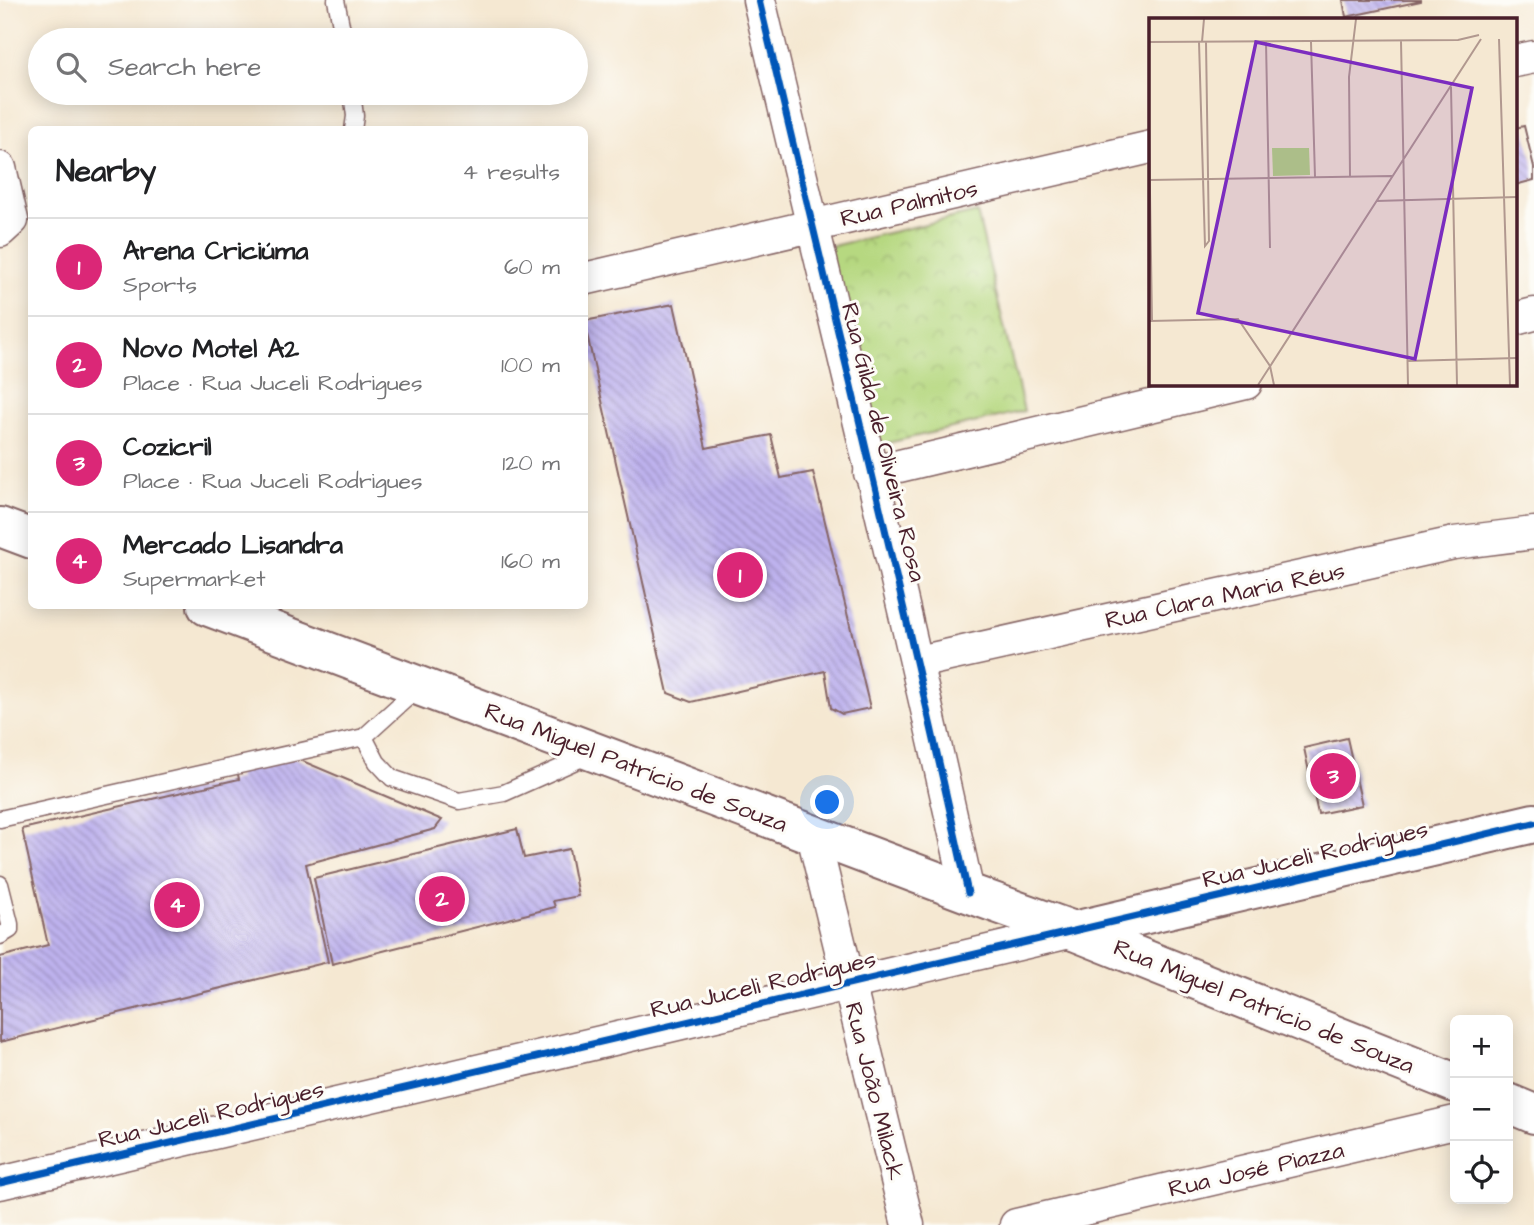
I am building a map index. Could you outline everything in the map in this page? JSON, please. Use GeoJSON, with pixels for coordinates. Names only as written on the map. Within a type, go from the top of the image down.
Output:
{"type":"FeatureCollection","features":[{"type":"Feature","properties":{"kind":"main road"},"geometry":{"type":"LineString","coordinates":[[0,527],[28,538]]}},
{"type":"Feature","properties":{"kind":"main road","name":"Rua Miguel Patrício de Souza"},"geometry":{"type":"LineString","coordinates":[[215,609],[968,893],[1074,930],[1450,1081]]}},
{"type":"Feature","properties":{"kind":"main road","name":"Rua Juceli Rodrigues"},"geometry":{"type":"LineString","coordinates":[[1074,930],[1534,823]]}},
{"type":"Feature","properties":{"kind":"street","name":"Rua Gilda de Oliveira Rosa"},"geometry":{"type":"LineString","coordinates":[[759,0],[870,473],[918,662],[968,893]]}},
{"type":"Feature","properties":{"kind":"street"},"geometry":{"type":"LineString","coordinates":[[1516,61],[1534,57]]}},
{"type":"Feature","properties":{"kind":"street","name":"Rua Palmitos"},"geometry":{"type":"LineString","coordinates":[[588,278],[1149,146]]}},
{"type":"Feature","properties":{"kind":"street"},"geometry":{"type":"LineString","coordinates":[[0,168],[14,223]]}},
{"type":"Feature","properties":{"kind":"street"},"geometry":{"type":"LineString","coordinates":[[1516,319],[1534,314]]}},
{"type":"Feature","properties":{"kind":"street"},"geometry":{"type":"LineString","coordinates":[[870,473],[1237,385]]}},
{"type":"Feature","properties":{"kind":"street","name":"Rua Clara Maria Réus"},"geometry":{"type":"LineString","coordinates":[[918,662],[1454,543],[1534,533]]}},
{"type":"Feature","properties":{"kind":"street","name":"Rua João Milack"},"geometry":{"type":"LineString","coordinates":[[813,835],[908,1225]]}},
{"type":"Feature","properties":{"kind":"street","name":"Rua Juceli Rodrigues"},"geometry":{"type":"LineString","coordinates":[[0,1183],[1074,930]]}},
{"type":"Feature","properties":{"kind":"street","name":"Rua José Piazza"},"geometry":{"type":"LineString","coordinates":[[1016,1225],[1450,1123]]}},
{"type":"Feature","properties":{"kind":"lane"},"geometry":{"type":"LineString","coordinates":[[336,0],[342,28]]}},
{"type":"Feature","properties":{"kind":"lane"},"geometry":{"type":"LineString","coordinates":[[354,105],[354,126]]}},
{"type":"Feature","properties":{"kind":"lane"},"geometry":{"type":"LineString","coordinates":[[0,819],[364,737],[420,686]]}},
{"type":"Feature","properties":{"kind":"lane"},"geometry":{"type":"LineString","coordinates":[[364,737],[377,762],[392,778],[459,801],[503,793],[595,752]]}},
{"type":"Feature","properties":{"kind":"lane"},"geometry":{"type":"LineString","coordinates":[[0,884],[10,930],[0,936]]}},
{"type":"Feature","properties":{"kind":"green space"},"geometry":{"type":"Polygon","coordinates":[[[977,212],[1024,411],[875,446],[828,247],[977,212]]]}},
{"type":"Feature","properties":{"kind":"building"},"geometry":{"type":"Polygon","coordinates":[[[1343,0],[1421,0],[1421,1],[1346,17],[1343,0]]]}},
{"type":"Feature","properties":{"kind":"building"},"geometry":{"type":"Polygon","coordinates":[[[1524,126],[1534,167],[1534,180],[1516,185],[1516,128],[1524,126]]]}},
{"type":"Feature","properties":{"kind":"building"},"geometry":{"type":"Polygon","coordinates":[[[674,304],[706,448],[771,435],[781,478],[813,472],[870,708],[842,714],[831,708],[825,671],[691,702],[668,693],[588,339],[588,320],[674,304]]]}},
{"type":"Feature","properties":{"kind":"building"},"geometry":{"type":"Polygon","coordinates":[[[1347,738],[1362,805],[1318,814],[1304,748],[1347,738]]]}},
{"type":"Feature","properties":{"kind":"building"},"geometry":{"type":"Polygon","coordinates":[[[286,754],[442,820],[435,829],[306,864],[328,962],[0,1042],[0,957],[48,945],[22,829],[239,779],[237,770],[286,754]]]}},
{"type":"Feature","properties":{"kind":"building"},"geometry":{"type":"Polygon","coordinates":[[[517,829],[524,858],[569,849],[578,896],[553,901],[555,907],[332,964],[314,878],[517,829]]]}},
{"type":"Feature","properties":{"kind":"cycle path"},"geometry":{"type":"LineString","coordinates":[[759,0],[892,558],[968,893]]}},
{"type":"Feature","properties":{"kind":"cycle path"},"geometry":{"type":"LineString","coordinates":[[0,1183],[1534,823]]}},
{"type":"Feature","properties":{"kind":"place","name":"Arena Criciúma"},"geometry":{"type":"Point","coordinates":[740,575]}},
{"type":"Feature","properties":{"kind":"place","name":"Cozicril"},"geometry":{"type":"Point","coordinates":[1333,776]}},
{"type":"Feature","properties":{"kind":"place","name":"Novo Motel A2"},"geometry":{"type":"Point","coordinates":[442,899]}},
{"type":"Feature","properties":{"kind":"place","name":"Mercado Lisandra"},"geometry":{"type":"Point","coordinates":[177,905]}}]}
